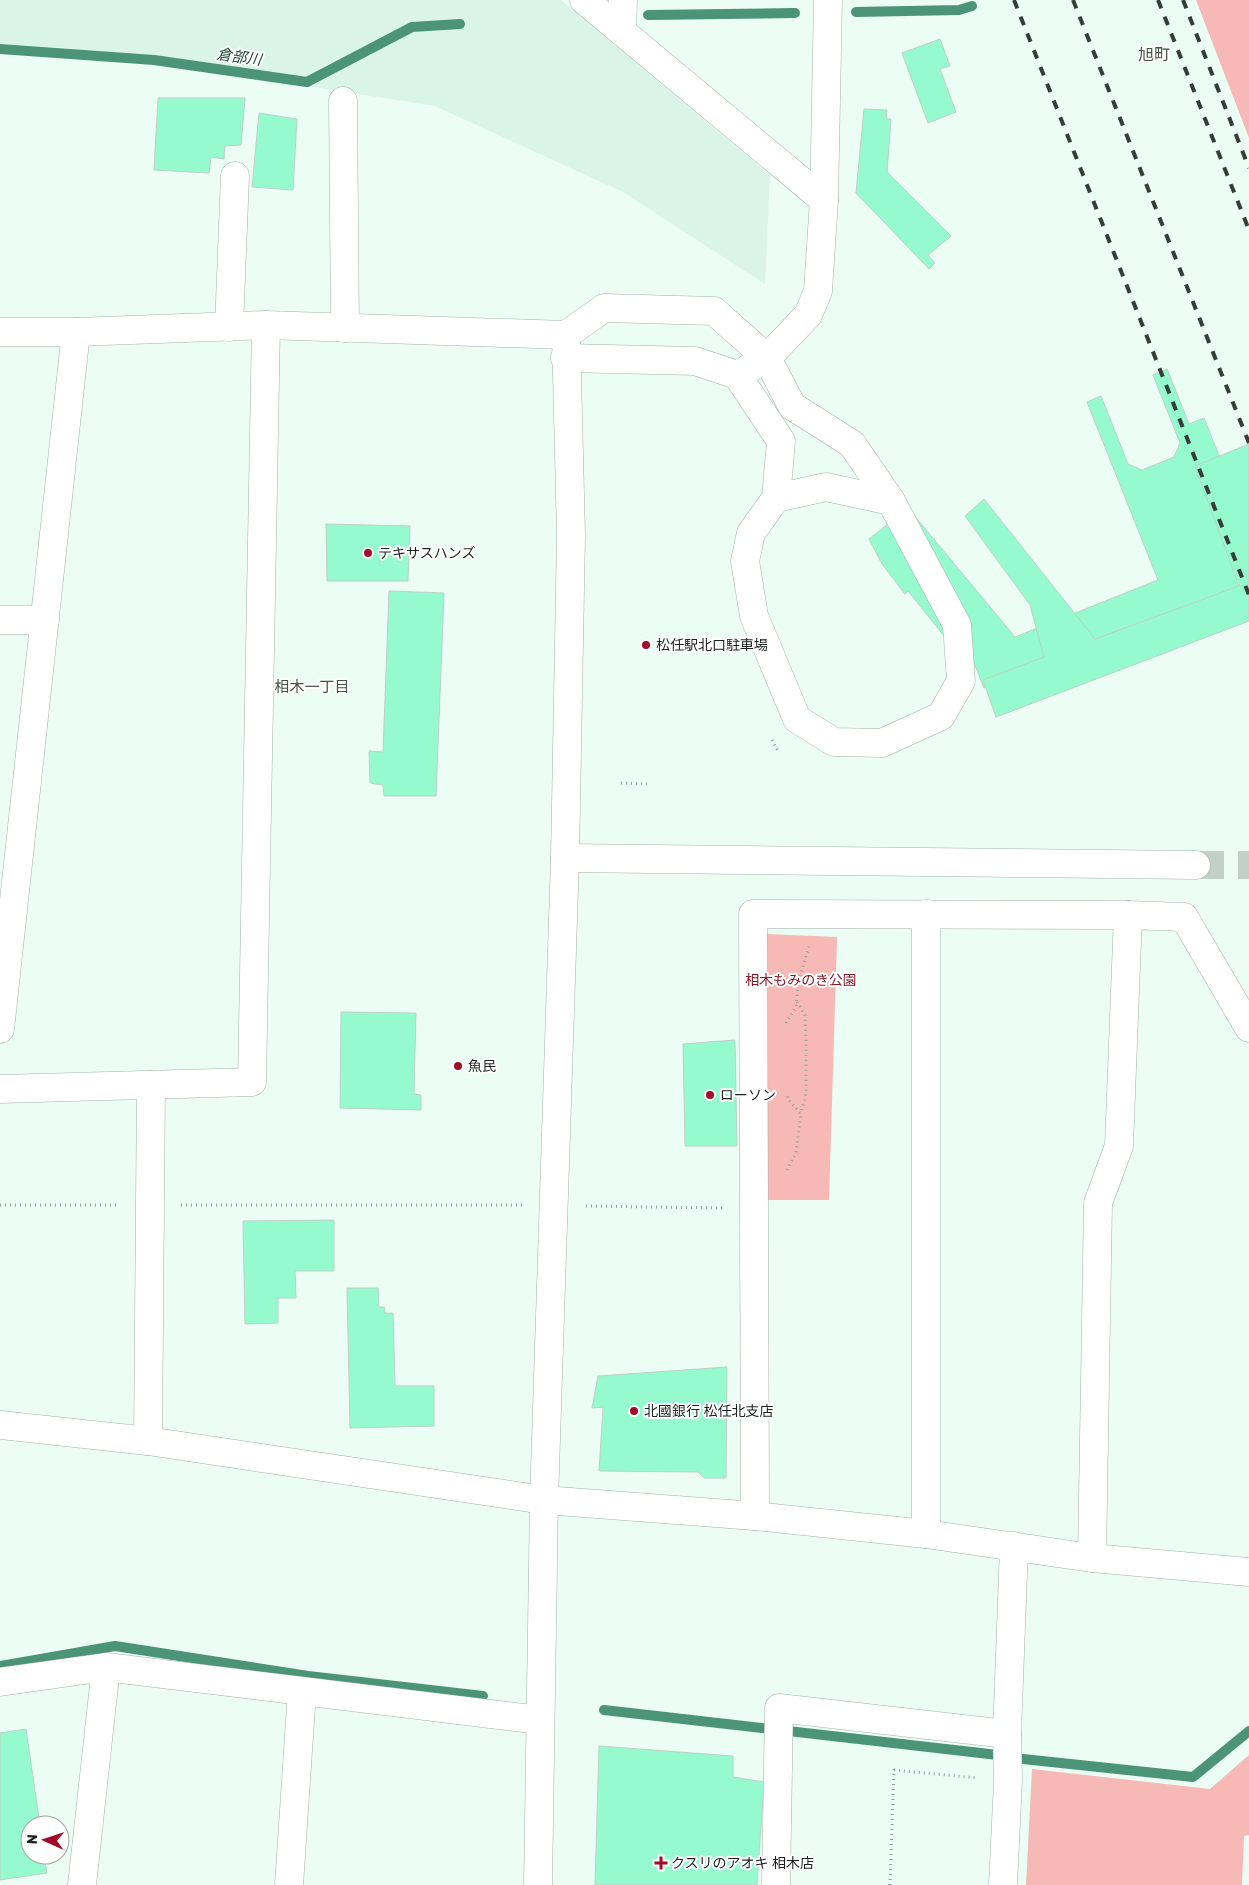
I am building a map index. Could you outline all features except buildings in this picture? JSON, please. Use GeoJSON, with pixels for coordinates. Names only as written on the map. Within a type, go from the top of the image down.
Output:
{"type":"FeatureCollection","features":[{"type":"Feature","properties":{"kind":"street"},"geometry":{"type":"LineString","coordinates":[[584,0],[824,200]]}},
{"type":"Feature","properties":{"kind":"street"},"geometry":{"type":"LineString","coordinates":[[622,31],[623,0]]}},
{"type":"Feature","properties":{"kind":"street"},"geometry":{"type":"LineString","coordinates":[[737,374],[768,358],[808,315],[818,291],[824,200],[828,0]]}},
{"type":"Feature","properties":{"kind":"street"},"geometry":{"type":"LineString","coordinates":[[343,101],[344,328]]}},
{"type":"Feature","properties":{"kind":"street"},"geometry":{"type":"LineString","coordinates":[[229,327],[235,176]]}},
{"type":"Feature","properties":{"kind":"street"},"geometry":{"type":"LineString","coordinates":[[0,332],[76,332],[266,326],[344,328],[565,346],[695,361],[737,374],[781,441],[776,498],[751,533],[746,561],[754,616],[797,719],[834,742],[882,743],[941,716],[961,681],[957,625],[891,501],[852,444],[792,406],[768,358],[714,311],[604,308],[565,346],[571,535],[565,858],[544,1500],[538,1885]]}},
{"type":"Feature","properties":{"kind":"street"},"geometry":{"type":"LineString","coordinates":[[0,1089],[252,1082],[266,326]]}},
{"type":"Feature","properties":{"kind":"street"},"geometry":{"type":"LineString","coordinates":[[0,1029],[76,332]]}},
{"type":"Feature","properties":{"kind":"street"},"geometry":{"type":"LineString","coordinates":[[776,498],[826,487],[891,501]]}},
{"type":"Feature","properties":{"kind":"street"},"geometry":{"type":"LineString","coordinates":[[0,620],[45,620]]}},
{"type":"Feature","properties":{"kind":"street"},"geometry":{"type":"LineString","coordinates":[[565,858],[1196,865]]}},
{"type":"Feature","properties":{"kind":"street"},"geometry":{"type":"LineString","coordinates":[[755,1516],[753,914],[1128,915],[1184,917],[1249,1028]]}},
{"type":"Feature","properties":{"kind":"street"},"geometry":{"type":"LineString","coordinates":[[926,914],[926,1534]]}},
{"type":"Feature","properties":{"kind":"street"},"geometry":{"type":"LineString","coordinates":[[1092,1558],[1098,1203],[1119,1146],[1128,915]]}},
{"type":"Feature","properties":{"kind":"street"},"geometry":{"type":"LineString","coordinates":[[148,1441],[151,1085]]}},
{"type":"Feature","properties":{"kind":"street"},"geometry":{"type":"LineString","coordinates":[[0,1425],[148,1441],[544,1500],[755,1516],[926,1534],[1092,1558],[1249,1572]]}},
{"type":"Feature","properties":{"kind":"street"},"geometry":{"type":"LineString","coordinates":[[1003,1885],[1008,1781],[1007,1734],[1014,1546]]}},
{"type":"Feature","properties":{"kind":"street"},"geometry":{"type":"LineString","coordinates":[[0,1682],[106,1667],[540,1720]]}},
{"type":"Feature","properties":{"kind":"street"},"geometry":{"type":"LineString","coordinates":[[82,1885],[106,1667]]}},
{"type":"Feature","properties":{"kind":"street"},"geometry":{"type":"LineString","coordinates":[[290,1885],[302,1691]]}},
{"type":"Feature","properties":{"kind":"street"},"geometry":{"type":"LineString","coordinates":[[776,1885],[779,1708],[1007,1734]]}},
{"type":"Feature","properties":{"kind":"path"},"geometry":{"type":"LineString","coordinates":[[621,783],[649,784]]}},
{"type":"Feature","properties":{"kind":"path"},"geometry":{"type":"LineString","coordinates":[[784,1026],[796,1007],[798,984],[809,944],[810,913]]}},
{"type":"Feature","properties":{"kind":"path"},"geometry":{"type":"LineString","coordinates":[[784,1175],[796,1153],[806,1093],[805,1015],[796,1001]]}},
{"type":"Feature","properties":{"kind":"path"},"geometry":{"type":"LineString","coordinates":[[786,1089],[788,1099],[801,1114]]}},
{"type":"Feature","properties":{"kind":"path"},"geometry":{"type":"LineString","coordinates":[[0,1205],[554,1205]]}},
{"type":"Feature","properties":{"kind":"path"},"geometry":{"type":"LineString","coordinates":[[586,1206],[754,1208]]}},
{"type":"Feature","properties":{"kind":"path"},"geometry":{"type":"LineString","coordinates":[[890,1885],[894,1770],[1008,1781]]}},
{"type":"Feature","properties":{"kind":"shaded area"},"geometry":{"type":"Polygon","coordinates":[[[0,0],[561,0],[770,175],[765,284],[623,192],[435,106],[66,48],[0,44],[0,0]]]}},
{"type":"Feature","properties":{"kind":"green space"},"geometry":{"type":"Polygon","coordinates":[[[1196,0],[1249,0],[1249,138],[1196,0]]]}},
{"type":"Feature","properties":{"kind":"green space","name":"相木もみのき公園"},"geometry":{"type":"Polygon","coordinates":[[[766,934],[837,937],[829,1200],[765,1200],[766,934]]]}},
{"type":"Feature","properties":{"kind":"green space"},"geometry":{"type":"Polygon","coordinates":[[[1249,1755],[1249,1835],[1244,1836],[1242,1885],[1026,1885],[1032,1769],[1210,1789],[1249,1755]]]}},
{"type":"Feature","properties":{"kind":"waterway","name":"倉部川"},"geometry":{"type":"LineString","coordinates":[[856,12],[959,10],[972,6]]}},
{"type":"Feature","properties":{"kind":"waterway"},"geometry":{"type":"LineString","coordinates":[[648,15],[795,13]]}},
{"type":"Feature","properties":{"kind":"waterway","name":"倉部川"},"geometry":{"type":"LineString","coordinates":[[0,49],[154,60],[307,82],[412,27],[460,24]]}},
{"type":"Feature","properties":{"kind":"waterway"},"geometry":{"type":"LineString","coordinates":[[0,1666],[115,1646],[308,1676],[483,1696]]}},
{"type":"Feature","properties":{"kind":"waterway"},"geometry":{"type":"LineString","coordinates":[[604,1710],[998,1755]]}},
{"type":"Feature","properties":{"kind":"waterway"},"geometry":{"type":"LineString","coordinates":[[1023,1759],[1193,1777],[1249,1731]]}},
{"type":"Feature","properties":{"kind":"tunnel"},"geometry":{"type":"LineString","coordinates":[[1196,865],[1249,865]]}},
{"type":"Feature","properties":{"kind":"railway"},"geometry":{"type":"LineString","coordinates":[[1014,0],[1249,595]]}},
{"type":"Feature","properties":{"kind":"railway"},"geometry":{"type":"LineString","coordinates":[[1073,0],[1249,443]]}},
{"type":"Feature","properties":{"kind":"railway"},"geometry":{"type":"LineString","coordinates":[[1158,0],[1249,230]]}},
{"type":"Feature","properties":{"kind":"railway"},"geometry":{"type":"LineString","coordinates":[[1183,0],[1249,168]]}},
{"type":"Feature","properties":{"kind":"place","name":"テキサスハンズ"},"geometry":{"type":"Point","coordinates":[368,553]}},
{"type":"Feature","properties":{"kind":"place","name":"松任駅北口駐車場"},"geometry":{"type":"Point","coordinates":[646,645]}},
{"type":"Feature","properties":{"kind":"place","name":"魚民"},"geometry":{"type":"Point","coordinates":[458,1066]}},
{"type":"Feature","properties":{"kind":"place","name":"ローソン"},"geometry":{"type":"Point","coordinates":[710,1095]}},
{"type":"Feature","properties":{"kind":"place","name":"北國銀行 松任北支店"},"geometry":{"type":"Point","coordinates":[634,1411]}},
{"type":"Feature","properties":{"kind":"place","name":"クスリのアオキ 相木店"},"geometry":{"type":"Point","coordinates":[661,1863]}},
{"type":"Feature","properties":{"kind":"district","name":"旭町"},"geometry":{"type":"Point","coordinates":[1154,54]}},
{"type":"Feature","properties":{"kind":"district","name":"相木一丁目"},"geometry":{"type":"Point","coordinates":[312,687]}}]}
